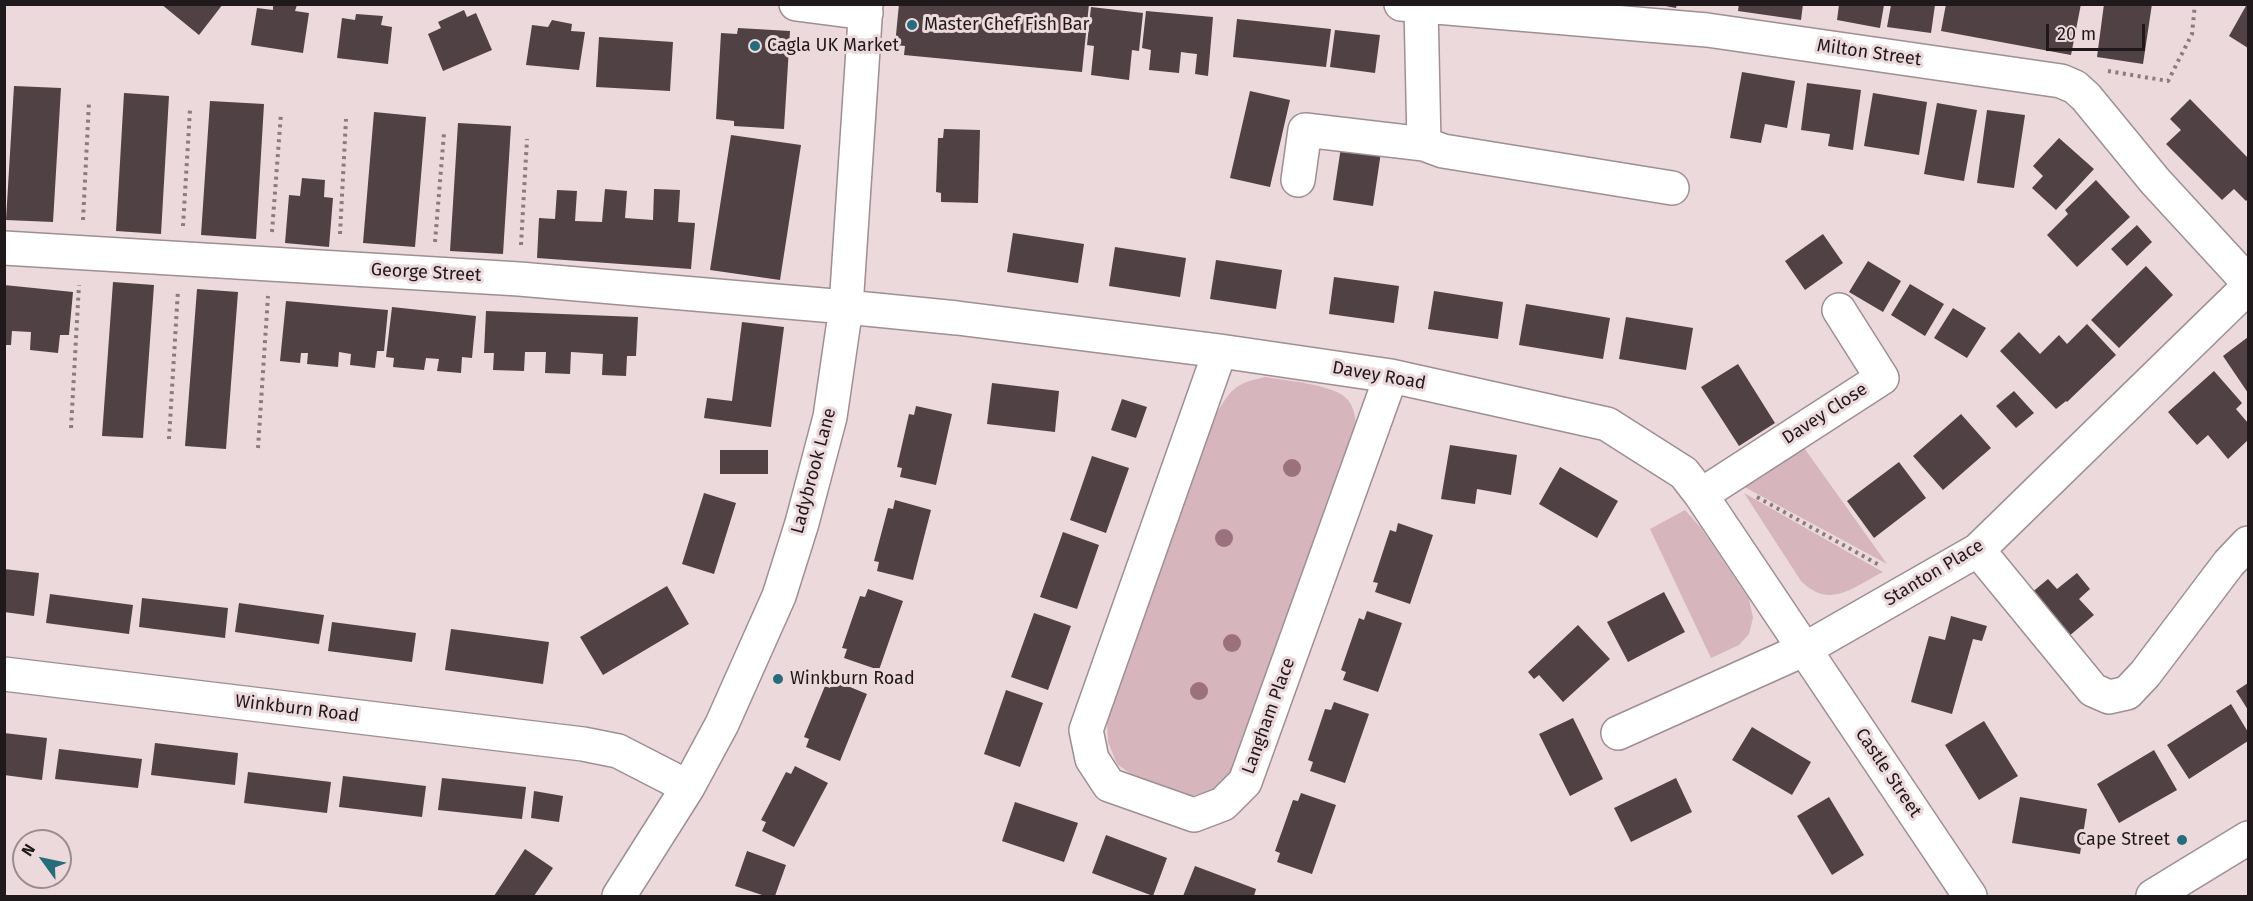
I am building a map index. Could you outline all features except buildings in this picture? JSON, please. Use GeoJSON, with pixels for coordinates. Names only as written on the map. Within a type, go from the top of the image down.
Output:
{"type":"FeatureCollection","features":[{"type":"Feature","properties":{"kind":"street"},"geometry":{"type":"LineString","coordinates":[[796,4],[866,9]]}},
{"type":"Feature","properties":{"kind":"street"},"geometry":{"type":"LineString","coordinates":[[1411,5],[1424,144]]}},
{"type":"Feature","properties":{"kind":"street","name":"Milton Street"},"geometry":{"type":"LineString","coordinates":[[1411,5],[1709,17],[2061,81],[2075,87],[2086,96],[2155,181],[2248,282]]}},
{"type":"Feature","properties":{"kind":"street","name":"Ladybrook Lane"},"geometry":{"type":"LineString","coordinates":[[619,897],[688,787],[722,724],[779,596],[802,523],[830,417],[846,307],[866,9]]}},
{"type":"Feature","properties":{"kind":"street"},"geometry":{"type":"LineString","coordinates":[[1298,180],[1305,130],[1424,144],[1443,151],[1672,188]]}},
{"type":"Feature","properties":{"kind":"street","name":"George Street"},"geometry":{"type":"LineString","coordinates":[[4,248],[519,279],[846,307]]}},
{"type":"Feature","properties":{"kind":"street","name":"Stanton Place"},"geometry":{"type":"LineString","coordinates":[[1618,733],[1805,648],[1978,550],[2248,287]]}},
{"type":"Feature","properties":{"kind":"street","name":"Davey Road"},"geometry":{"type":"LineString","coordinates":[[846,307],[957,318],[1220,351],[1391,376],[1607,424],[1684,473],[1713,487],[1805,648]]}},
{"type":"Feature","properties":{"kind":"street","name":"Davey Close"},"geometry":{"type":"LineString","coordinates":[[1713,487],[1882,378],[1839,310]]}},
{"type":"Feature","properties":{"kind":"street","name":"Langham Place"},"geometry":{"type":"LineString","coordinates":[[1220,351],[1086,730],[1092,759],[1109,785],[1194,815],[1224,804],[1245,782],[1391,376]]}},
{"type":"Feature","properties":{"kind":"street"},"geometry":{"type":"LineString","coordinates":[[1978,550],[2093,690],[2109,697],[2127,693],[2145,674],[2229,563],[2248,543]]}},
{"type":"Feature","properties":{"kind":"street","name":"Castle Street"},"geometry":{"type":"LineString","coordinates":[[1805,648],[1970,897]]}},
{"type":"Feature","properties":{"kind":"street","name":"Winkburn Road"},"geometry":{"type":"LineString","coordinates":[[4,674],[582,744],[618,751],[688,787]]}},
{"type":"Feature","properties":{"kind":"street"},"geometry":{"type":"LineString","coordinates":[[2153,897],[2248,838]]}},
{"type":"Feature","properties":{"kind":"path"},"geometry":{"type":"LineString","coordinates":[[2075,87],[2097,69],[2168,81],[2192,34],[2195,4]]}},
{"type":"Feature","properties":{"kind":"path"},"geometry":{"type":"LineString","coordinates":[[182,227],[190,110]]}},
{"type":"Feature","properties":{"kind":"path"},"geometry":{"type":"LineString","coordinates":[[338,268],[346,119]]}},
{"type":"Feature","properties":{"kind":"path"},"geometry":{"type":"LineString","coordinates":[[433,274],[444,132]]}},
{"type":"Feature","properties":{"kind":"path"},"geometry":{"type":"LineString","coordinates":[[519,279],[527,139]]}},
{"type":"Feature","properties":{"kind":"path"},"geometry":{"type":"LineString","coordinates":[[170,439],[179,283]]}},
{"type":"Feature","properties":{"kind":"path"},"geometry":{"type":"LineString","coordinates":[[1713,487],[1916,586]]}},
{"type":"Feature","properties":{"kind":"shaded area"},"geometry":{"type":"Polygon","coordinates":[[[1266,377],[1322,387],[1342,395],[1353,409],[1356,442],[1241,755],[1227,779],[1209,792],[1190,796],[1135,777],[1117,764],[1108,742],[1107,721],[1214,418],[1224,401],[1239,385],[1266,377]]]}},
{"type":"Feature","properties":{"kind":"shaded area"},"geometry":{"type":"Polygon","coordinates":[[[1802,445],[1887,564],[1739,484],[1802,445]]]}},
{"type":"Feature","properties":{"kind":"shaded area"},"geometry":{"type":"Polygon","coordinates":[[[1744,493],[1883,572],[1842,593],[1822,594],[1812,590],[1801,581],[1744,493]]]}},
{"type":"Feature","properties":{"kind":"shaded area"},"geometry":{"type":"Polygon","coordinates":[[[1685,510],[1701,528],[1749,599],[1753,618],[1749,634],[1739,645],[1711,658],[1650,529],[1685,510]]]}},
{"type":"Feature","properties":{"kind":"place","name":"Master Chef Fish Bar"},"geometry":{"type":"Point","coordinates":[912,25]}},
{"type":"Feature","properties":{"kind":"place","name":"Cagla UK Market"},"geometry":{"type":"Point","coordinates":[755,46]}},
{"type":"Feature","properties":{"kind":"place","name":"Winkburn Road"},"geometry":{"type":"Point","coordinates":[778,679]}},
{"type":"Feature","properties":{"kind":"place","name":"Cape Street"},"geometry":{"type":"Point","coordinates":[2182,840]}}]}
